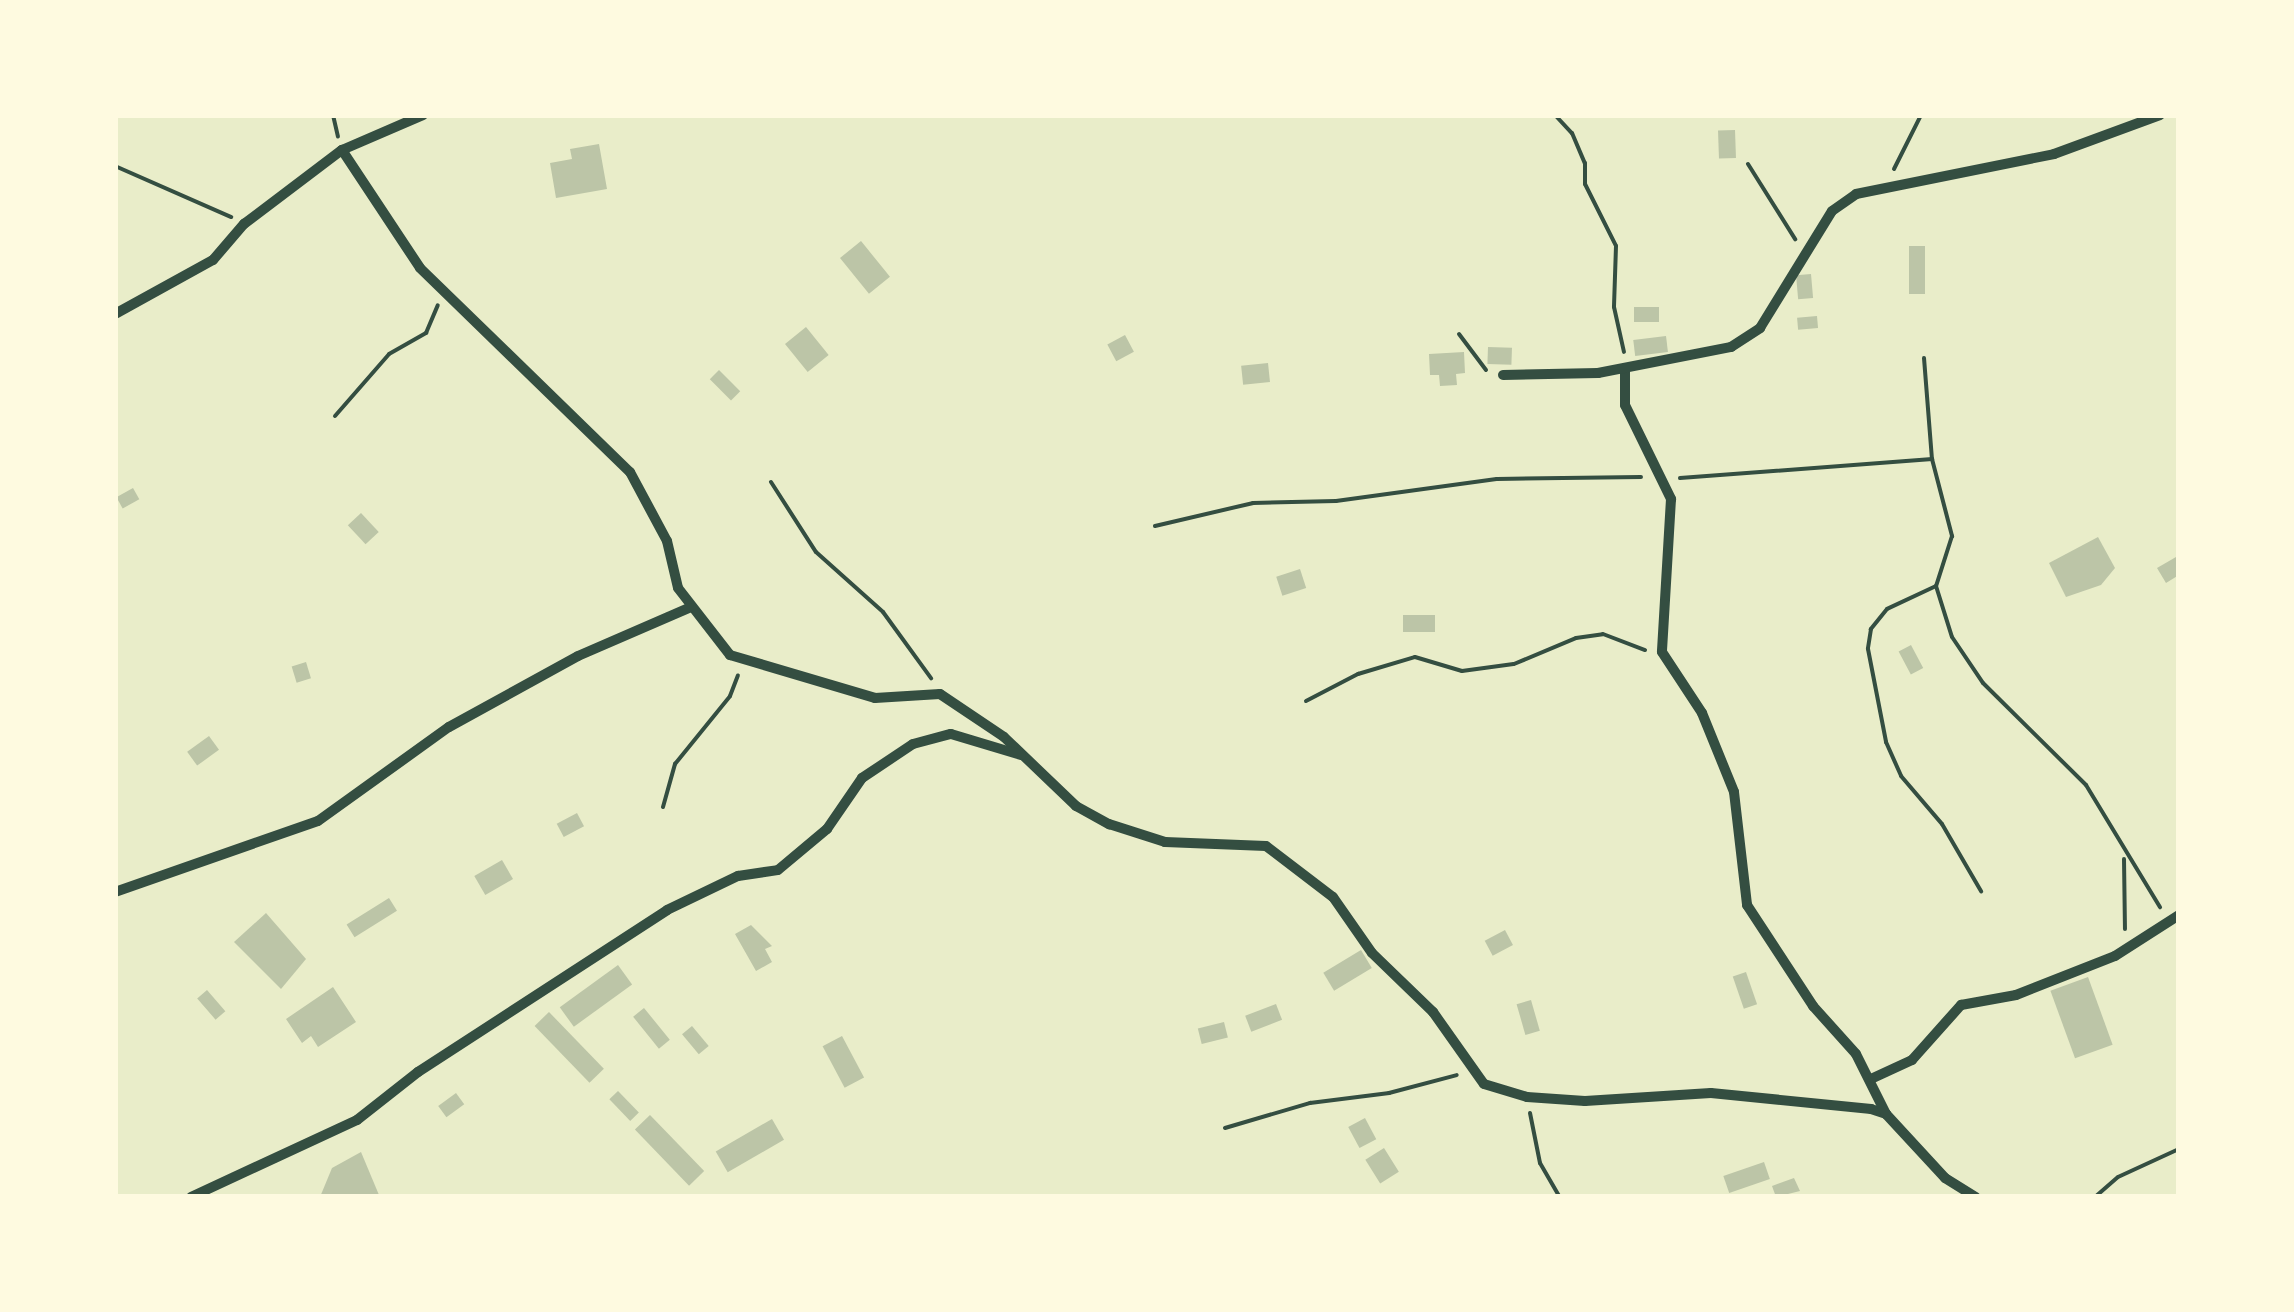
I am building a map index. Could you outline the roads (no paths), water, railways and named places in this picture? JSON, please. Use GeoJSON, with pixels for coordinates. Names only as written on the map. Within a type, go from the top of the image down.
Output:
{"type":"FeatureCollection","features":[{"type":"Feature","properties":{"kind":"street"},"geometry":{"type":"LineString","coordinates":[[115,314],[212,260],[244,224],[342,150],[424,115]]}},
{"type":"Feature","properties":{"kind":"street"},"geometry":{"type":"LineString","coordinates":[[1503,375],[1625,368],[1713,354],[1760,328],[1832,211],[1884,184],[2039,158],[2160,115]]}},
{"type":"Feature","properties":{"kind":"street"},"geometry":{"type":"LineString","coordinates":[[342,150],[394,236],[630,472],[653,508],[689,608],[723,650],[743,662],[798,671],[875,698],[940,694],[1022,755],[1076,806],[1109,824],[1165,842],[1266,846],[1333,896],[1385,968],[1433,1012],[1484,1084],[1527,1097],[1585,1102],[1710,1093],[1886,1114]]}},
{"type":"Feature","properties":{"kind":"street"},"geometry":{"type":"LineString","coordinates":[[1625,368],[1625,405],[1662,477],[1672,529],[1662,652],[1702,712],[1734,792],[1747,905],[1813,1006],[1872,1078],[1886,1114],[1946,1178],[1976,1197]]}},
{"type":"Feature","properties":{"kind":"street"},"geometry":{"type":"LineString","coordinates":[[115,892],[318,821],[449,727],[578,656],[689,608]]}},
{"type":"Feature","properties":{"kind":"street"},"geometry":{"type":"LineString","coordinates":[[191,1197],[358,1120],[418,1072],[667,910],[738,876],[778,870],[827,829],[862,778],[913,744],[951,734],[1022,755]]}},
{"type":"Feature","properties":{"kind":"street"},"geometry":{"type":"LineString","coordinates":[[1872,1078],[1912,1060],[1961,1005],[2016,996],[2115,956],[2175,919]]}}]}
